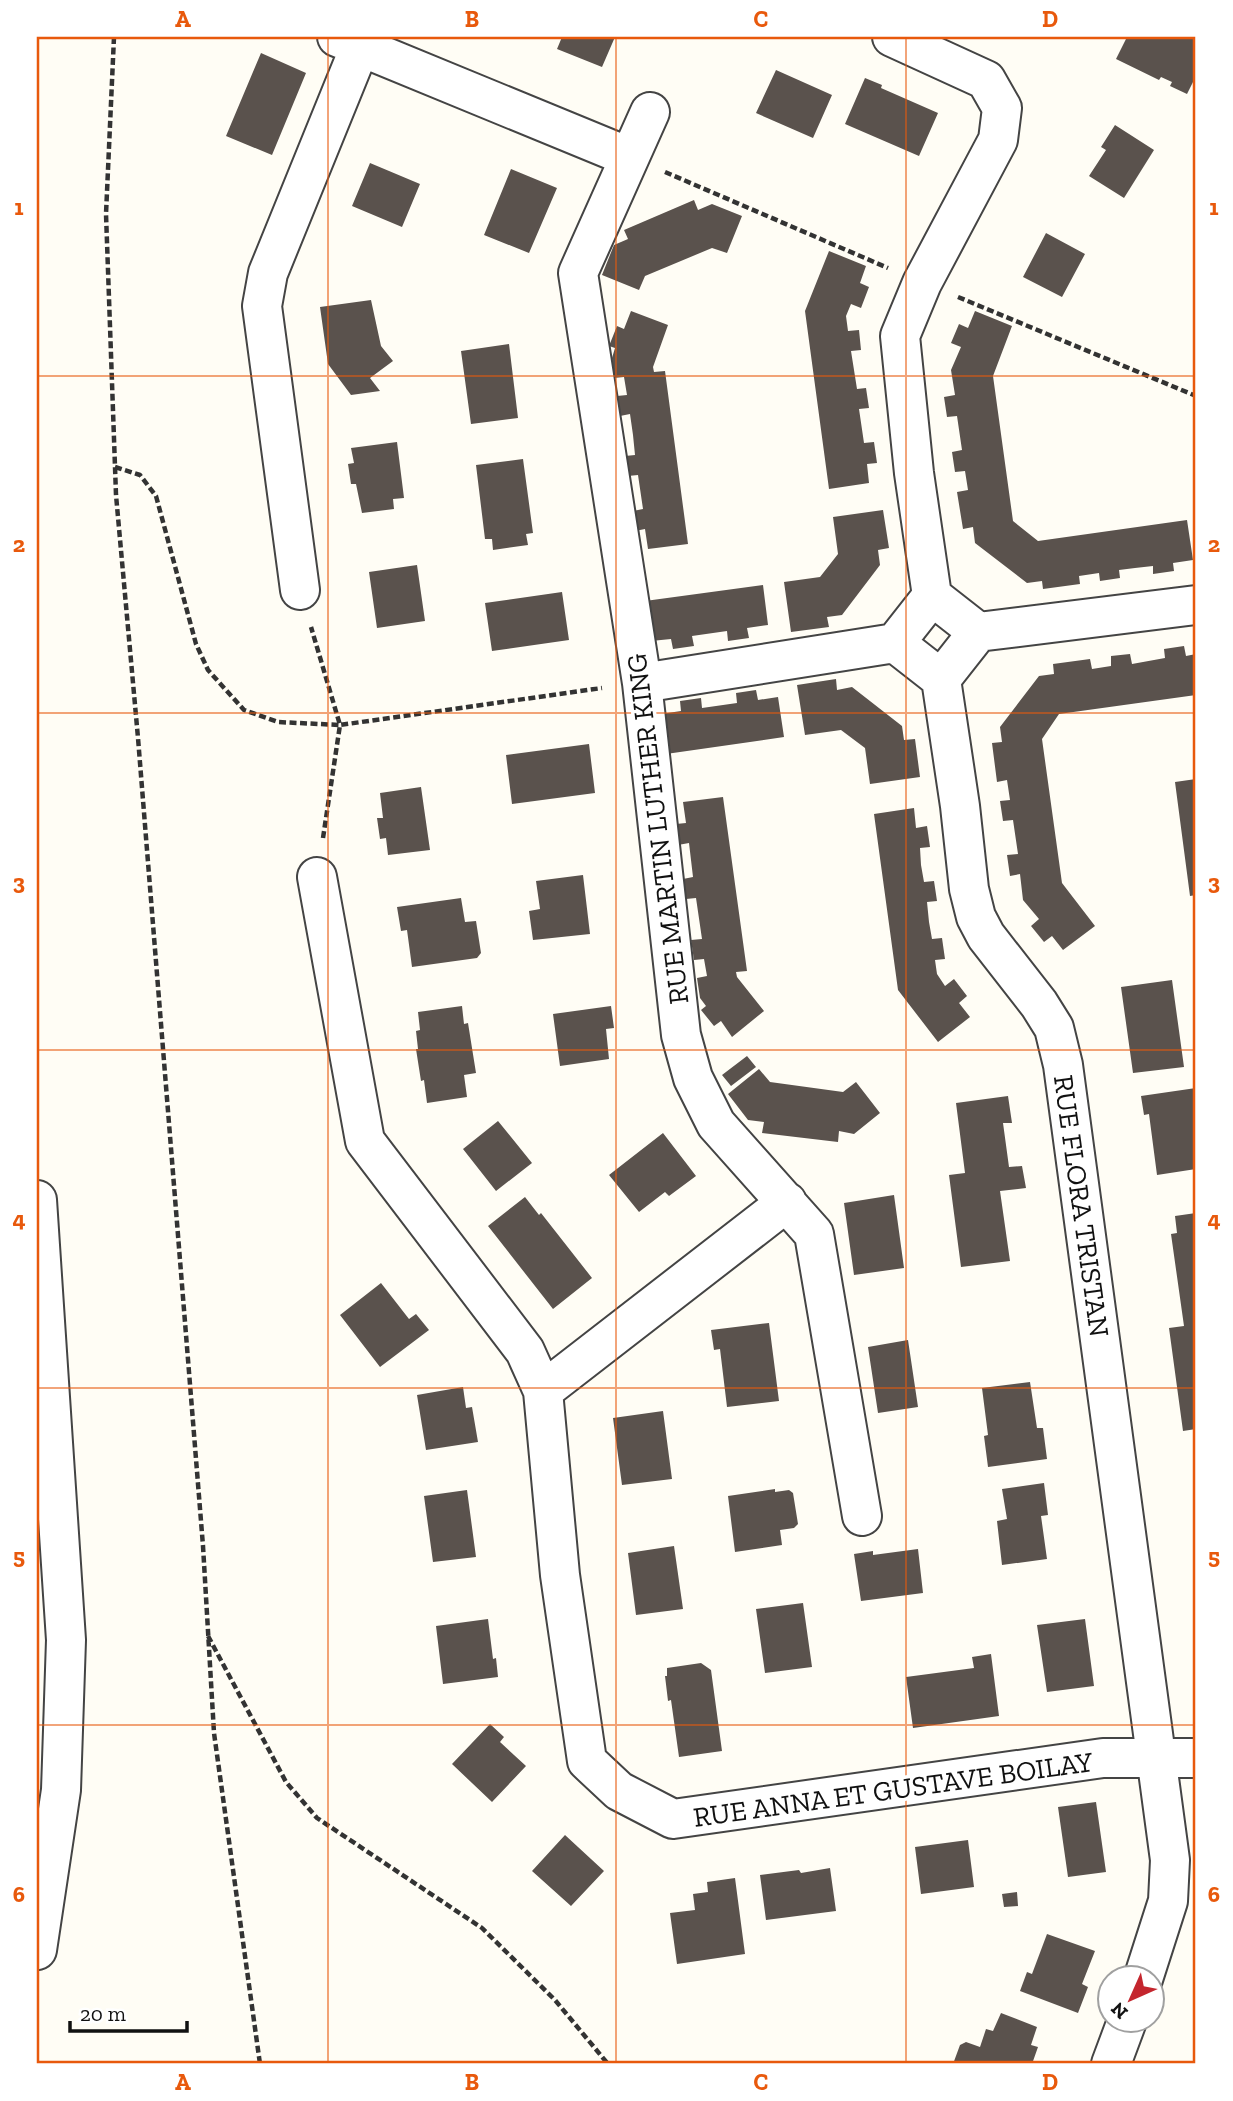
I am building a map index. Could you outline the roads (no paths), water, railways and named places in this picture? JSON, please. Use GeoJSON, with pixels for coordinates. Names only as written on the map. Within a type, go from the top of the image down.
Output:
{"type":"FeatureCollection","features":[{"type":"Feature","properties":{"kind":"street"},"geometry":{"type":"LineString","coordinates":[[892,37],[986,80],[1002,108],[998,140],[922,283],[900,336],[914,473],[932,596],[978,632]]}},
{"type":"Feature","properties":{"kind":"street"},"geometry":{"type":"LineString","coordinates":[[300,590],[262,306],[268,273],[354,40],[629,157]]}},
{"type":"Feature","properties":{"kind":"street","name":"RUE MARTIN LUTHER KING"},"geometry":{"type":"LineString","coordinates":[[650,112],[578,272],[642,683],[681,1035],[693,1078],[716,1124],[814,1234],[862,1516]]}},
{"type":"Feature","properties":{"kind":"street"},"geometry":{"type":"LineString","coordinates":[[642,683],[895,643],[932,596]]}},
{"type":"Feature","properties":{"kind":"street"},"geometry":{"type":"LineString","coordinates":[[895,643],[941,679],[978,632],[1196,604]]}},
{"type":"Feature","properties":{"kind":"street","name":"RUE FLORA TRISTAN"},"geometry":{"type":"LineString","coordinates":[[941,679],[969,889],[976,916],[986,936],[1039,1004],[1054,1028],[1063,1065],[1170,1860],[1168,1901],[1148,1965]]}},
{"type":"Feature","properties":{"kind":"street","name":"RUE ANNA ET GUSTAVE BOILAY"},"geometry":{"type":"LineString","coordinates":[[317,877],[365,1141],[525,1352],[543,1391],[559,1574],[587,1762],[619,1791],[673,1819],[1103,1758],[1196,1758]]}},
{"type":"Feature","properties":{"kind":"street"},"geometry":{"type":"LineString","coordinates":[[37,1200],[66,1640],[61,1790],[37,1950]]}},
{"type":"Feature","properties":{"kind":"street"},"geometry":{"type":"LineString","coordinates":[[543,1391],[787,1202]]}},
{"type":"Feature","properties":{"kind":"street"},"geometry":{"type":"LineString","coordinates":[[1111,2064],[1122,2035]]}}]}
